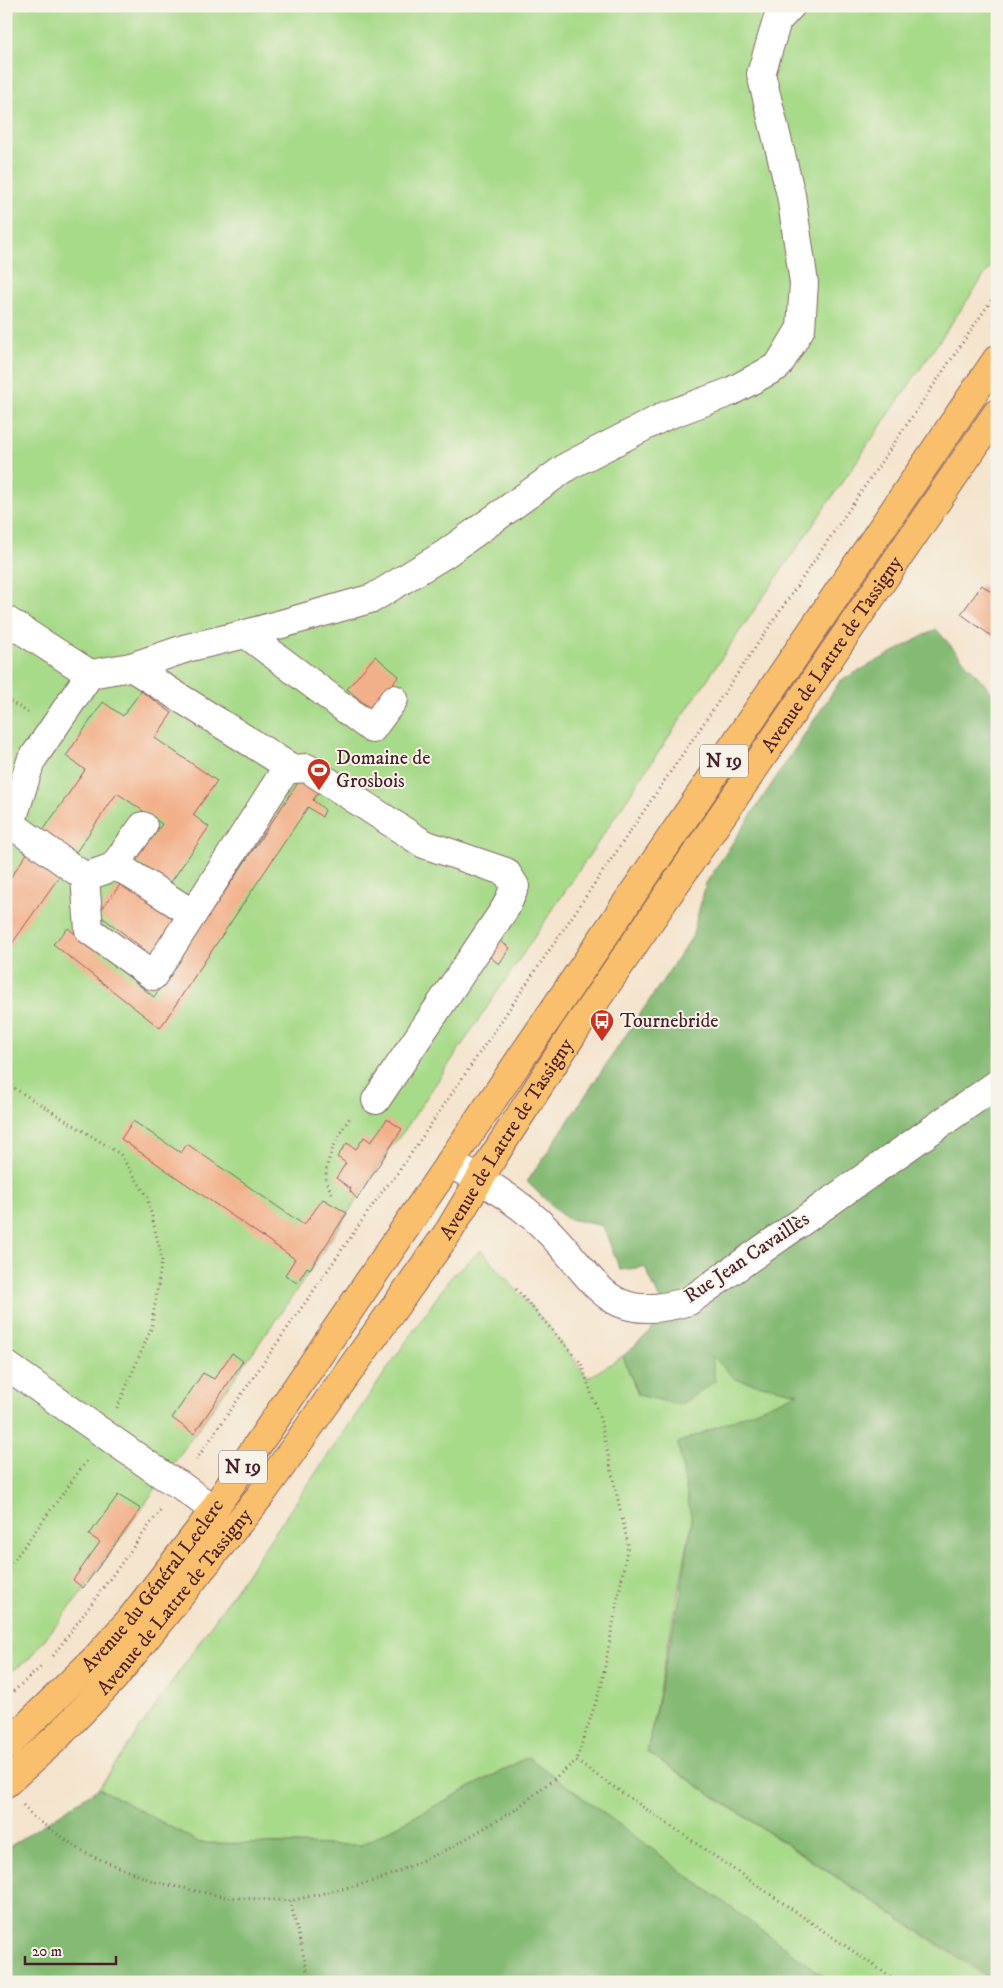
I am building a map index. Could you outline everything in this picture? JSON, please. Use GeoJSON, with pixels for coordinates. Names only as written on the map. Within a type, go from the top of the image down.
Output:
{"type":"FeatureCollection","features":[{"type":"Feature","properties":{"kind":"main road","name":"N 19"},"geometry":{"type":"LineString","coordinates":[[450,1164],[997,359]]}},
{"type":"Feature","properties":{"kind":"main road","name":"Avenue de Lattre de Tassigny"},"geometry":{"type":"LineString","coordinates":[[12,1790],[55,1739],[113,1680],[183,1596],[278,1472],[449,1231],[480,1178],[572,1035],[997,413]]}},
{"type":"Feature","properties":{"kind":"main road","name":"Avenue du Général Leclerc"},"geometry":{"type":"LineString","coordinates":[[6,1746],[108,1646],[130,1620],[212,1512],[450,1164]]}},
{"type":"Feature","properties":{"kind":"street"},"geometry":{"type":"LineString","coordinates":[[6,620],[90,674],[130,667],[187,648],[246,634],[373,598],[445,554],[568,466],[665,416],[730,392],[778,366],[801,328],[804,283],[791,195],[761,74],[777,21],[791,6]]}},
{"type":"Feature","properties":{"kind":"street"},"geometry":{"type":"LineString","coordinates":[[246,634],[372,729],[394,699]]}},
{"type":"Feature","properties":{"kind":"street"},"geometry":{"type":"LineString","coordinates":[[130,667],[293,769],[307,768],[424,844],[506,872],[515,886],[506,907],[376,1100]]}},
{"type":"Feature","properties":{"kind":"street"},"geometry":{"type":"LineString","coordinates":[[86,877],[7,824],[14,814],[31,761],[90,674]]}},
{"type":"Feature","properties":{"kind":"street"},"geometry":{"type":"LineString","coordinates":[[86,877],[88,930],[153,976],[288,766]]}},
{"type":"Feature","properties":{"kind":"street"},"geometry":{"type":"LineString","coordinates":[[86,877],[113,867],[143,826]]}},
{"type":"Feature","properties":{"kind":"street"},"geometry":{"type":"LineString","coordinates":[[113,867],[124,870],[192,914]]}},
{"type":"Feature","properties":{"kind":"street","name":"Rue Jean Cavaillès"},"geometry":{"type":"LineString","coordinates":[[450,1164],[480,1178],[516,1202],[550,1232],[590,1280],[613,1301],[651,1310],[689,1301],[997,1084]]}},
{"type":"Feature","properties":{"kind":"street"},"geometry":{"type":"LineString","coordinates":[[6,1365],[164,1476],[180,1485],[210,1507],[212,1512]]}},
{"type":"Feature","properties":{"kind":"path"},"geometry":{"type":"LineString","coordinates":[[50,1659],[180,1485],[384,1189],[395,1176],[997,292]]}},
{"type":"Feature","properties":{"kind":"path"},"geometry":{"type":"LineString","coordinates":[[6,1083],[120,1154],[148,1196],[162,1258],[151,1329],[106,1434],[6,1571]]}},
{"type":"Feature","properties":{"kind":"path"},"geometry":{"type":"LineString","coordinates":[[332,1193],[326,1180],[335,1145],[367,1094],[376,1100]]}},
{"type":"Feature","properties":{"kind":"path"},"geometry":{"type":"LineString","coordinates":[[12,1790],[34,1818],[87,1854],[154,1882],[225,1897],[290,1901],[380,1880],[450,1848],[515,1810],[576,1761],[601,1687],[628,1545],[600,1419],[581,1363],[516,1289]]}},
{"type":"Feature","properties":{"kind":"path"},"geometry":{"type":"LineString","coordinates":[[6,1698],[43,1666]]}},
{"type":"Feature","properties":{"kind":"path"},"geometry":{"type":"LineString","coordinates":[[576,1761],[898,1982]]}},
{"type":"Feature","properties":{"kind":"path"},"geometry":{"type":"LineString","coordinates":[[290,1901],[310,1982]]}},
{"type":"Feature","properties":{"kind":"green space","name":"Domaine de Grosbois"},"geometry":{"type":"Polygon","coordinates":[[[6,6],[997,6],[997,257],[733,641],[404,1131],[387,1152],[299,1287],[80,1595],[28,1660],[6,1675],[6,6]]]}},
{"type":"Feature","properties":{"kind":"green space"},"geometry":{"type":"Polygon","coordinates":[[[936,629],[997,698],[997,1982],[647,1752],[680,1595],[692,1522],[678,1443],[798,1393],[735,1379],[712,1356],[715,1381],[680,1405],[638,1395],[623,1356],[652,1330],[660,1300],[645,1267],[620,1270],[603,1226],[565,1218],[527,1182],[692,937],[706,883],[840,681],[936,629]]]}},
{"type":"Feature","properties":{"kind":"green space"},"geometry":{"type":"Polygon","coordinates":[[[481,1250],[550,1328],[588,1378],[623,1356],[638,1395],[712,1356],[735,1379],[799,1393],[678,1443],[692,1522],[647,1752],[994,1982],[831,1982],[528,1757],[361,1845],[200,1843],[99,1788],[450,1278],[481,1250]]]}},
{"type":"Feature","properties":{"kind":"green space"},"geometry":{"type":"Polygon","coordinates":[[[528,1757],[831,1982],[6,1982],[6,1849],[99,1788],[200,1843],[361,1845],[528,1757]]]}},
{"type":"Feature","properties":{"kind":"building"},"geometry":{"type":"Polygon","coordinates":[[[982,585],[997,596],[997,640],[961,614],[982,585]]]}},
{"type":"Feature","properties":{"kind":"building"},"geometry":{"type":"Polygon","coordinates":[[[375,656],[399,676],[371,709],[347,689],[375,656]]]}},
{"type":"Feature","properties":{"kind":"building"},"geometry":{"type":"Polygon","coordinates":[[[141,691],[172,713],[155,738],[217,781],[193,815],[209,827],[169,885],[136,861],[162,824],[117,793],[74,855],[42,832],[85,770],[66,756],[103,702],[123,716],[141,691]]]}},
{"type":"Feature","properties":{"kind":"building"},"geometry":{"type":"Polygon","coordinates":[[[302,777],[320,790],[313,800],[325,810],[322,817],[308,807],[160,1028],[53,944],[68,928],[154,997],[302,777]]]}},
{"type":"Feature","properties":{"kind":"building"},"geometry":{"type":"Polygon","coordinates":[[[28,852],[61,874],[6,952],[6,884],[28,852]]]}},
{"type":"Feature","properties":{"kind":"building"},"geometry":{"type":"Polygon","coordinates":[[[123,881],[178,923],[153,956],[98,914],[123,881]]]}},
{"type":"Feature","properties":{"kind":"building"},"geometry":{"type":"Polygon","coordinates":[[[496,938],[510,948],[499,964],[486,954],[496,938]]]}},
{"type":"Feature","properties":{"kind":"building"},"geometry":{"type":"Polygon","coordinates":[[[387,1119],[402,1129],[357,1199],[350,1191],[351,1189],[336,1178],[346,1163],[337,1157],[347,1143],[356,1149],[364,1137],[371,1142],[387,1119]]]}},
{"type":"Feature","properties":{"kind":"building"},"geometry":{"type":"Polygon","coordinates":[[[133,1121],[181,1153],[187,1144],[304,1225],[323,1199],[347,1213],[310,1269],[307,1267],[297,1283],[285,1275],[295,1259],[121,1139],[133,1121]]]}},
{"type":"Feature","properties":{"kind":"building"},"geometry":{"type":"Polygon","coordinates":[[[232,1353],[243,1361],[194,1434],[172,1418],[203,1373],[214,1379],[232,1353]]]}},
{"type":"Feature","properties":{"kind":"building"},"geometry":{"type":"Polygon","coordinates":[[[118,1495],[141,1509],[83,1588],[73,1580],[100,1542],[89,1535],[118,1495]]]}},
{"type":"Feature","properties":{"kind":"place","name":"Domaine de Grosbois"},"geometry":{"type":"Point","coordinates":[319,791]}},
{"type":"Feature","properties":{"kind":"place","name":"Tournebride"},"geometry":{"type":"Point","coordinates":[602,1042]}}]}
